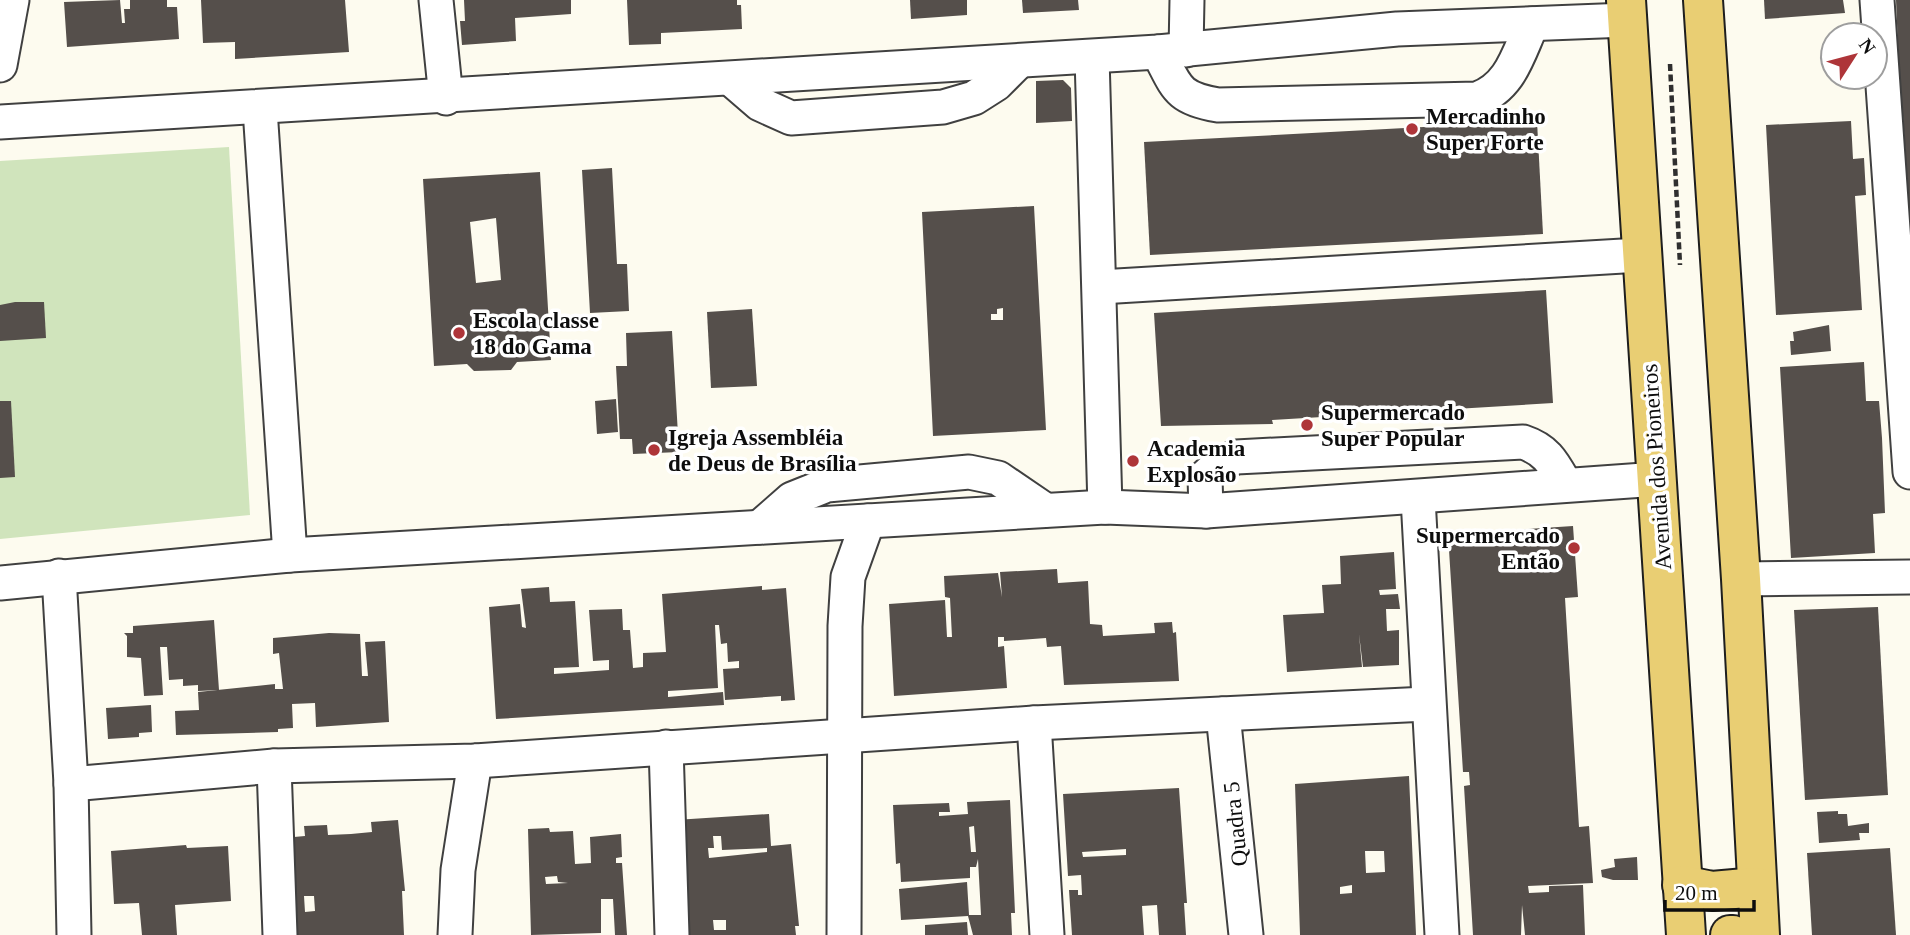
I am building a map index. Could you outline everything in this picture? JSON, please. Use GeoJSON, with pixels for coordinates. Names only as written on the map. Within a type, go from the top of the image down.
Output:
{"type":"FeatureCollection","features":[{"type":"Feature","properties":{"kind":"main road"},"geometry":{"type":"LineString","coordinates":[[1703,0],[1741,579],[1760,935]]}},
{"type":"Feature","properties":{"kind":"main road","name":"Avenida dos Pioneiros"},"geometry":{"type":"LineString","coordinates":[[1626,10],[1686,935]]}},
{"type":"Feature","properties":{"kind":"main road"},"geometry":{"type":"LineString","coordinates":[[1682,885],[1712,891],[1757,887]]}},
{"type":"Feature","properties":{"kind":"street"},"geometry":{"type":"LineString","coordinates":[[0,65],[12,0]]}},
{"type":"Feature","properties":{"kind":"street"},"geometry":{"type":"LineString","coordinates":[[436,0],[446,97]]}},
{"type":"Feature","properties":{"kind":"street"},"geometry":{"type":"LineString","coordinates":[[1186,0],[1172,51],[1177,88],[1192,101],[1218,105],[1477,99],[1494,93],[1506,79],[1531,24]]}},
{"type":"Feature","properties":{"kind":"street"},"geometry":{"type":"LineString","coordinates":[[1877,0],[1902,264],[1910,472]]}},
{"type":"Feature","properties":{"kind":"street"},"geometry":{"type":"LineString","coordinates":[[0,122],[260,109],[1172,51],[1396,15],[1531,24],[1626,10]]}},
{"type":"Feature","properties":{"kind":"street"},"geometry":{"type":"LineString","coordinates":[[1092,57],[1105,507]]}},
{"type":"Feature","properties":{"kind":"street"},"geometry":{"type":"LineString","coordinates":[[260,109],[290,555]]}},
{"type":"Feature","properties":{"kind":"street"},"geometry":{"type":"LineString","coordinates":[[1100,287],[1640,255]]}},
{"type":"Feature","properties":{"kind":"street"},"geometry":{"type":"LineString","coordinates":[[1206,511],[1205,477],[1218,465],[1236,457],[1523,442],[1540,448],[1550,456],[1565,484]]}},
{"type":"Feature","properties":{"kind":"street"},"geometry":{"type":"LineString","coordinates":[[760,527],[792,499],[827,485],[969,472],[998,478],[1045,510]]}},
{"type":"Feature","properties":{"kind":"street"},"geometry":{"type":"LineString","coordinates":[[0,583],[290,555],[1105,507],[1206,511],[1658,479]]}},
{"type":"Feature","properties":{"kind":"street"},"geometry":{"type":"LineString","coordinates":[[1418,498],[1441,935]]}},
{"type":"Feature","properties":{"kind":"street"},"geometry":{"type":"LineString","coordinates":[[844,935],[843,668],[848,578],[868,521]]}},
{"type":"Feature","properties":{"kind":"street"},"geometry":{"type":"LineString","coordinates":[[59,576],[71,784],[74,935]]}},
{"type":"Feature","properties":{"kind":"street"},"geometry":{"type":"LineString","coordinates":[[1741,579],[1910,577]]}},
{"type":"Feature","properties":{"kind":"street"},"geometry":{"type":"LineString","coordinates":[[71,784],[274,766],[475,761],[1034,723],[1427,704]]}},
{"type":"Feature","properties":{"kind":"street","name":"Quadra 5"},"geometry":{"type":"LineString","coordinates":[[1223,714],[1246,935]]}},
{"type":"Feature","properties":{"kind":"street"},"geometry":{"type":"LineString","coordinates":[[1034,723],[1047,935]]}},
{"type":"Feature","properties":{"kind":"street"},"geometry":{"type":"LineString","coordinates":[[666,747],[672,935]]}},
{"type":"Feature","properties":{"kind":"street"},"geometry":{"type":"LineString","coordinates":[[455,935],[458,870],[475,761]]}},
{"type":"Feature","properties":{"kind":"street"},"geometry":{"type":"LineString","coordinates":[[274,766],[279,935]]}},
{"type":"Feature","properties":{"kind":"green space"},"geometry":{"type":"Polygon","coordinates":[[[229,147],[250,515],[0,539],[0,161],[229,147]]]}},
{"type":"Feature","properties":{"kind":"building"},"geometry":{"type":"Polygon","coordinates":[[[120,0],[122,23],[125,23],[124,9],[130,9],[130,0],[167,0],[167,7],[177,7],[179,39],[67,47],[64,2],[120,0]]]}},
{"type":"Feature","properties":{"kind":"building"},"geometry":{"type":"Polygon","coordinates":[[[201,0],[345,0],[349,52],[235,59],[235,42],[203,43],[201,0]]]}},
{"type":"Feature","properties":{"kind":"building"},"geometry":{"type":"Polygon","coordinates":[[[464,0],[571,0],[571,14],[515,18],[516,41],[462,45],[460,21],[465,21],[464,0]]]}},
{"type":"Feature","properties":{"kind":"building"},"geometry":{"type":"Polygon","coordinates":[[[627,0],[737,0],[737,5],[741,5],[742,29],[661,33],[661,44],[629,45],[627,0]]]}},
{"type":"Feature","properties":{"kind":"building"},"geometry":{"type":"Polygon","coordinates":[[[910,0],[967,0],[967,15],[911,19],[910,0]]]}},
{"type":"Feature","properties":{"kind":"building"},"geometry":{"type":"Polygon","coordinates":[[[1022,0],[1078,0],[1079,10],[1023,13],[1022,0]]]}},
{"type":"Feature","properties":{"kind":"building"},"geometry":{"type":"Polygon","coordinates":[[[1764,0],[1843,0],[1845,13],[1765,19],[1764,0]]]}},
{"type":"Feature","properties":{"kind":"building"},"geometry":{"type":"Polygon","coordinates":[[[1896,0],[1910,0],[1910,220],[1901,116],[1896,0]]]}},
{"type":"Feature","properties":{"kind":"building"},"geometry":{"type":"Polygon","coordinates":[[[1063,80],[1071,88],[1072,121],[1036,123],[1036,81],[1063,80]]]}},
{"type":"Feature","properties":{"kind":"building"},"geometry":{"type":"Polygon","coordinates":[[[1537,121],[1543,234],[1150,255],[1144,142],[1537,121]]]}},
{"type":"Feature","properties":{"kind":"building"},"geometry":{"type":"Polygon","coordinates":[[[1851,121],[1853,159],[1864,158],[1866,195],[1855,196],[1862,310],[1776,315],[1766,125],[1851,121]]]}},
{"type":"Feature","properties":{"kind":"building"},"geometry":{"type":"Polygon","coordinates":[[[612,168],[617,264],[627,264],[629,311],[590,313],[582,170],[612,168]]]}},
{"type":"Feature","properties":{"kind":"building"},"geometry":{"type":"Polygon","coordinates":[[[540,172],[551,360],[517,362],[511,370],[474,371],[467,364],[434,366],[423,179],[540,172]],[[496,218],[470,222],[476,283],[501,280],[496,218]]]}},
{"type":"Feature","properties":{"kind":"building"},"geometry":{"type":"Polygon","coordinates":[[[1034,206],[1046,430],[933,436],[922,212],[1034,206]],[[1003,308],[997,309],[997,314],[991,314],[991,320],[1003,320],[1003,308]]]}},
{"type":"Feature","properties":{"kind":"building"},"geometry":{"type":"Polygon","coordinates":[[[1546,290],[1553,403],[1272,420],[1273,424],[1161,426],[1154,313],[1546,290]]]}},
{"type":"Feature","properties":{"kind":"building"},"geometry":{"type":"Polygon","coordinates":[[[44,302],[46,338],[0,341],[0,305],[44,302]]]}},
{"type":"Feature","properties":{"kind":"building"},"geometry":{"type":"Polygon","coordinates":[[[752,309],[757,386],[711,388],[707,312],[752,309]]]}},
{"type":"Feature","properties":{"kind":"building"},"geometry":{"type":"Polygon","coordinates":[[[1829,325],[1831,351],[1791,355],[1790,341],[1794,341],[1793,332],[1829,325]]]}},
{"type":"Feature","properties":{"kind":"building"},"geometry":{"type":"Polygon","coordinates":[[[672,331],[679,452],[633,454],[632,439],[620,439],[616,366],[627,366],[626,333],[672,331]]]}},
{"type":"Feature","properties":{"kind":"building"},"geometry":{"type":"Polygon","coordinates":[[[1864,362],[1866,401],[1879,401],[1882,438],[1885,513],[1873,514],[1875,553],[1791,558],[1780,367],[1864,362]]]}},
{"type":"Feature","properties":{"kind":"building"},"geometry":{"type":"Polygon","coordinates":[[[616,399],[618,432],[597,434],[595,401],[616,399]]]}},
{"type":"Feature","properties":{"kind":"building"},"geometry":{"type":"Polygon","coordinates":[[[0,401],[11,401],[15,477],[0,478],[0,401]]]}},
{"type":"Feature","properties":{"kind":"building"},"geometry":{"type":"Polygon","coordinates":[[[1573,526],[1578,597],[1565,598],[1579,827],[1589,826],[1593,883],[1528,886],[1529,893],[1549,892],[1549,886],[1583,885],[1585,935],[1525,935],[1522,905],[1521,935],[1473,935],[1464,786],[1470,785],[1469,772],[1463,772],[1448,534],[1573,526]]]}},
{"type":"Feature","properties":{"kind":"building"},"geometry":{"type":"Polygon","coordinates":[[[1394,552],[1396,589],[1379,590],[1380,595],[1398,594],[1400,609],[1386,609],[1387,631],[1399,630],[1399,665],[1363,667],[1359,634],[1362,667],[1287,672],[1283,615],[1324,613],[1322,585],[1341,584],[1340,556],[1394,552]]]}},
{"type":"Feature","properties":{"kind":"building"},"geometry":{"type":"Polygon","coordinates":[[[1057,569],[1058,583],[1088,581],[1090,624],[1102,625],[1103,636],[1155,633],[1154,623],[1172,622],[1173,633],[1176,632],[1179,681],[1064,685],[1061,646],[1047,647],[1046,638],[1004,641],[1004,637],[998,637],[998,647],[1004,646],[1007,688],[894,696],[889,604],[945,600],[947,637],[952,637],[950,598],[945,597],[944,576],[998,573],[1002,597],[1000,572],[1057,569]]]}},
{"type":"Feature","properties":{"kind":"building"},"geometry":{"type":"Polygon","coordinates":[[[762,586],[762,590],[786,588],[795,700],[781,701],[781,696],[725,700],[723,669],[739,668],[739,661],[728,662],[727,643],[721,644],[719,625],[715,625],[718,688],[668,691],[668,697],[723,692],[724,705],[496,719],[489,607],[520,604],[522,627],[526,628],[521,589],[549,587],[550,602],[575,601],[579,667],[554,668],[554,674],[609,670],[609,660],[593,661],[589,610],[622,609],[623,630],[630,630],[633,668],[643,667],[643,653],[666,652],[662,594],[762,586]]]}},
{"type":"Feature","properties":{"kind":"building"},"geometry":{"type":"Polygon","coordinates":[[[1878,607],[1888,795],[1805,800],[1794,610],[1878,607]]]}},
{"type":"Feature","properties":{"kind":"building"},"geometry":{"type":"Polygon","coordinates":[[[214,620],[219,690],[198,691],[198,685],[183,686],[183,679],[169,680],[167,647],[160,647],[163,695],[144,696],[141,658],[127,657],[127,636],[124,633],[133,633],[133,626],[214,620]]]}},
{"type":"Feature","properties":{"kind":"building"},"geometry":{"type":"Polygon","coordinates":[[[329,633],[360,634],[362,676],[368,676],[365,642],[385,641],[389,722],[316,727],[315,703],[292,704],[293,728],[278,729],[278,732],[176,735],[175,711],[199,710],[198,692],[275,684],[275,689],[283,689],[279,653],[273,654],[273,638],[329,633]]]}},
{"type":"Feature","properties":{"kind":"building"},"geometry":{"type":"Polygon","coordinates":[[[151,705],[152,732],[139,733],[139,737],[108,739],[106,708],[151,705]]]}},
{"type":"Feature","properties":{"kind":"building"},"geometry":{"type":"Polygon","coordinates":[[[1409,776],[1416,935],[1300,935],[1295,784],[1409,776]],[[1365,851],[1366,873],[1385,872],[1384,851],[1365,851]],[[1352,885],[1340,887],[1340,894],[1352,893],[1352,885]]]}},
{"type":"Feature","properties":{"kind":"building"},"geometry":{"type":"Polygon","coordinates":[[[1179,788],[1187,903],[1184,903],[1186,935],[1159,935],[1157,905],[1142,906],[1144,935],[1072,935],[1069,890],[1078,890],[1078,895],[1082,895],[1081,875],[1068,876],[1063,794],[1179,788]],[[1126,849],[1082,852],[1083,857],[1126,855],[1126,849]]]}},
{"type":"Feature","properties":{"kind":"building"},"geometry":{"type":"Polygon","coordinates":[[[1010,800],[1015,913],[1011,913],[1012,935],[973,935],[968,916],[901,920],[899,889],[967,882],[969,915],[981,915],[978,859],[976,867],[970,867],[970,878],[901,882],[900,863],[896,864],[893,805],[949,803],[950,812],[939,812],[939,816],[968,814],[967,802],[1010,800]],[[974,826],[969,827],[971,852],[976,852],[974,826]]]}},
{"type":"Feature","properties":{"kind":"building"},"geometry":{"type":"Polygon","coordinates":[[[1838,811],[1838,814],[1847,814],[1848,826],[1869,823],[1869,833],[1859,833],[1860,840],[1819,843],[1817,812],[1838,811]]]}},
{"type":"Feature","properties":{"kind":"building"},"geometry":{"type":"Polygon","coordinates":[[[769,814],[771,846],[791,844],[799,926],[795,926],[796,935],[684,935],[675,820],[769,814]],[[713,836],[714,848],[708,848],[709,858],[767,852],[767,848],[722,850],[721,836],[713,836]],[[713,920],[714,930],[726,930],[726,920],[713,920]]]}},
{"type":"Feature","properties":{"kind":"building"},"geometry":{"type":"Polygon","coordinates":[[[398,820],[405,891],[402,891],[404,935],[287,935],[283,838],[305,836],[304,826],[327,825],[328,835],[372,832],[371,822],[398,820]],[[304,896],[305,912],[315,911],[314,896],[304,896]]]}},
{"type":"Feature","properties":{"kind":"building"},"geometry":{"type":"Polygon","coordinates":[[[528,829],[573,831],[575,864],[591,863],[590,837],[621,834],[622,857],[616,858],[616,863],[622,863],[627,935],[615,935],[613,899],[601,899],[601,933],[531,935],[528,829]],[[557,876],[545,877],[546,884],[568,883],[558,882],[557,876]]]}},
{"type":"Feature","properties":{"kind":"building"},"geometry":{"type":"Polygon","coordinates":[[[186,845],[187,848],[228,846],[231,901],[175,905],[177,935],[142,935],[139,903],[114,904],[111,851],[186,845]]]}},
{"type":"Feature","properties":{"kind":"building"},"geometry":{"type":"Polygon","coordinates":[[[1890,848],[1896,935],[1812,935],[1807,853],[1890,848]]]}},
{"type":"Feature","properties":{"kind":"building"},"geometry":{"type":"Polygon","coordinates":[[[1637,857],[1638,880],[1602,877],[1601,870],[1615,867],[1614,859],[1637,857]]]}},
{"type":"Feature","properties":{"kind":"building"},"geometry":{"type":"Polygon","coordinates":[[[967,922],[968,935],[925,935],[925,925],[967,922]]]}},
{"type":"Feature","properties":{"kind":"place","name":"Mercadinho Super Forte"},"geometry":{"type":"Point","coordinates":[1412,129]}},
{"type":"Feature","properties":{"kind":"place","name":"Escola classe 18 do Gama"},"geometry":{"type":"Point","coordinates":[459,333]}},
{"type":"Feature","properties":{"kind":"place","name":"Supermercado Super Popular"},"geometry":{"type":"Point","coordinates":[1307,425]}},
{"type":"Feature","properties":{"kind":"place","name":"Igreja Assembléia de Deus de Brasília"},"geometry":{"type":"Point","coordinates":[654,450]}},
{"type":"Feature","properties":{"kind":"place","name":"Academia Explosão"},"geometry":{"type":"Point","coordinates":[1133,461]}},
{"type":"Feature","properties":{"kind":"place","name":"Supermercado Então"},"geometry":{"type":"Point","coordinates":[1574,548]}}]}
